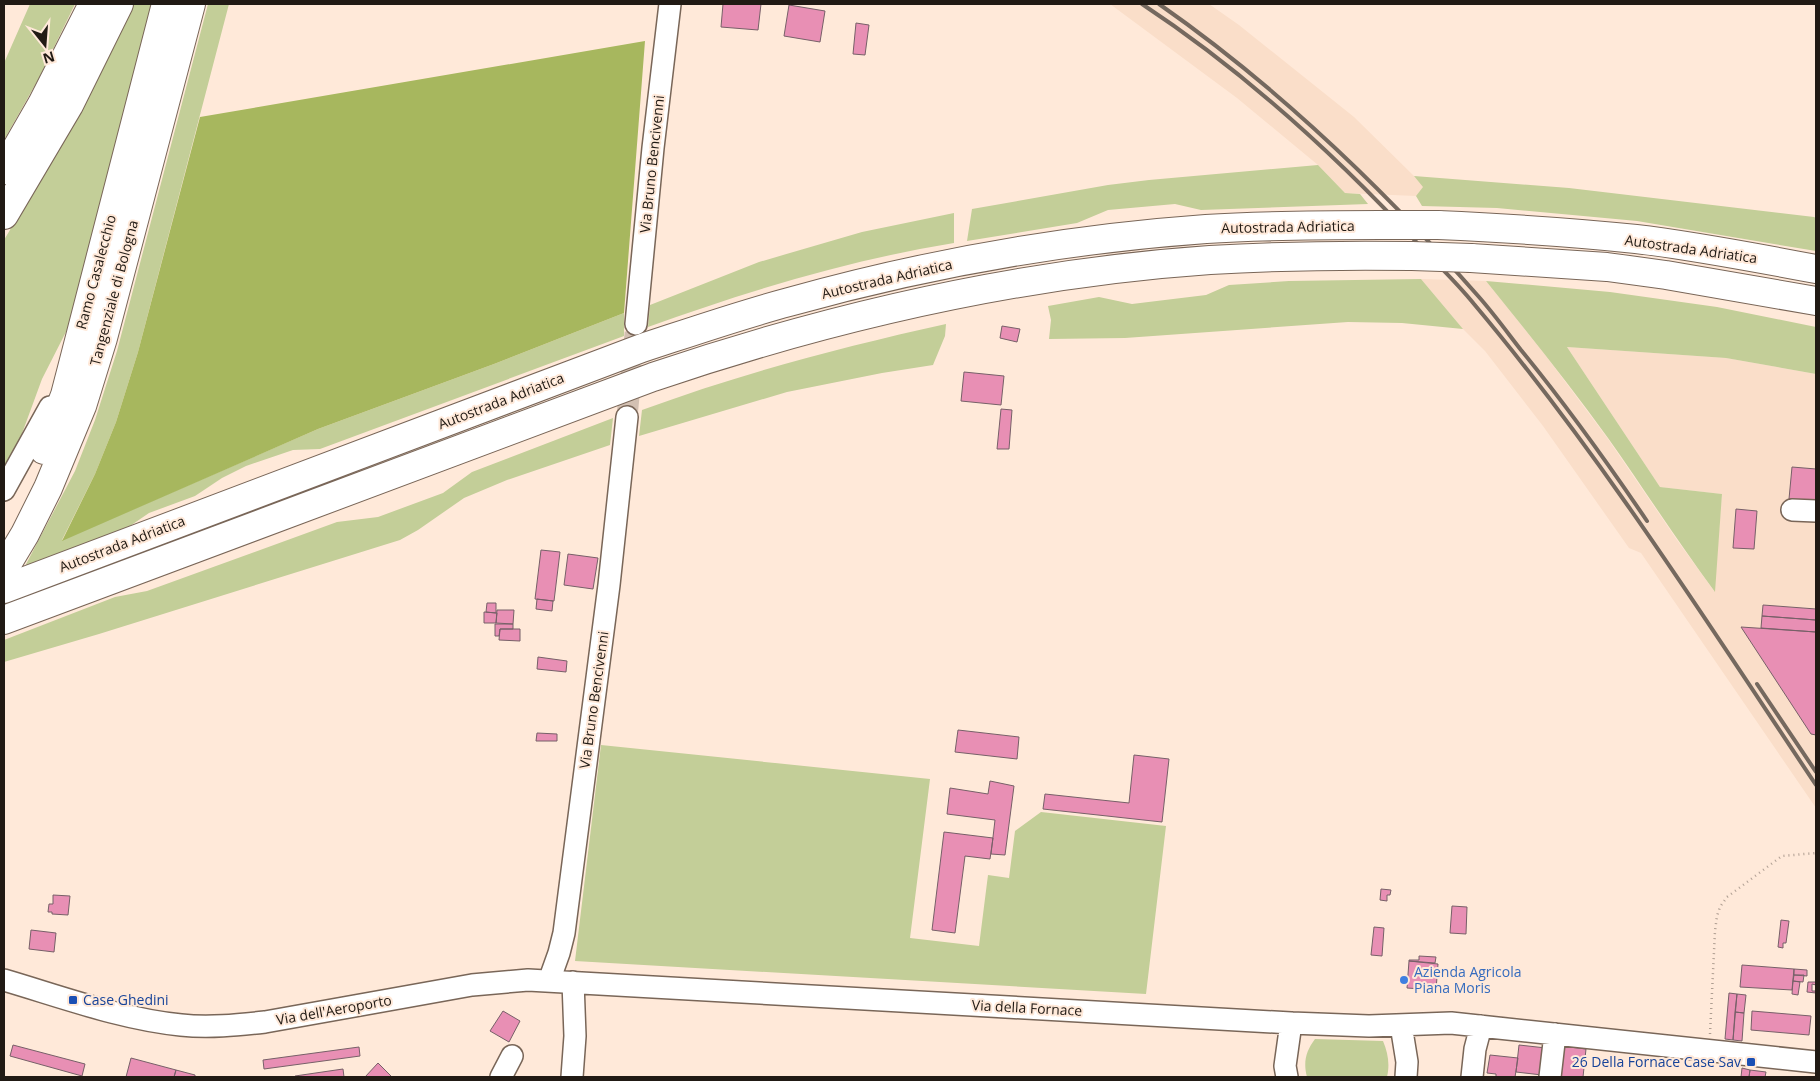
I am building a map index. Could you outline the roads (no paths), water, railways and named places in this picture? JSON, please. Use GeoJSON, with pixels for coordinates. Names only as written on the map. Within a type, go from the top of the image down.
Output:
{"type":"FeatureCollection","features":[{"type":"Feature","properties":{"kind":"highway"},"geometry":{"type":"LineString","coordinates":[[4,170],[42,104],[93,4]]}},
{"type":"Feature","properties":{"kind":"highway"},"geometry":{"type":"LineString","coordinates":[[4,214],[69,105],[119,4]]}},
{"type":"Feature","properties":{"kind":"highway","name":"Ramo Casalecchio"},"geometry":{"type":"LineString","coordinates":[[4,532],[46,448],[65,395],[166,4]]}},
{"type":"Feature","properties":{"kind":"highway","name":"Tangenziale di Bologna"},"geometry":{"type":"LineString","coordinates":[[4,570],[48,488],[82,406],[103,338],[191,4]]}},
{"type":"Feature","properties":{"kind":"highway","name":"Autostrada Adriatica"},"geometry":{"type":"LineString","coordinates":[[4,589],[642,348],[789,302],[994,256],[1068,244],[1206,229],[1273,226],[1438,225],[1506,228],[1636,239],[1712,250],[1816,269]]}},
{"type":"Feature","properties":{"kind":"highway","name":"Autostrada Adriatica"},"geometry":{"type":"LineString","coordinates":[[4,620],[653,377],[729,352],[826,324],[1008,285],[1146,266],[1210,260],[1323,255],[1412,256],[1607,267],[1816,300]]}},
{"type":"Feature","properties":{"kind":"street","name":"Via Bruno Bencivenni"},"geometry":{"type":"LineString","coordinates":[[636,324],[652,155],[670,4]]}},
{"type":"Feature","properties":{"kind":"street"},"geometry":{"type":"LineString","coordinates":[[4,490],[50,407],[78,343]]}},
{"type":"Feature","properties":{"kind":"street","name":"Via Bruno Bencivenni"},"geometry":{"type":"LineString","coordinates":[[549,981],[564,933],[609,585],[627,417]]}},
{"type":"Feature","properties":{"kind":"street"},"geometry":{"type":"LineString","coordinates":[[1792,510],[1816,511]]}},
{"type":"Feature","properties":{"kind":"street","name":"Via dell'Aeroporto"},"geometry":{"type":"LineString","coordinates":[[4,980],[122,1014],[163,1022],[198,1026],[265,1022],[496,982],[515,980],[573,982]]}},
{"type":"Feature","properties":{"kind":"street"},"geometry":{"type":"LineString","coordinates":[[572,1077],[575,1036],[573,982]]}},
{"type":"Feature","properties":{"kind":"street","name":"Via della Fornace"},"geometry":{"type":"LineString","coordinates":[[573,982],[1292,1023],[1369,1026],[1451,1023],[1816,1062]]}},
{"type":"Feature","properties":{"kind":"street"},"geometry":{"type":"LineString","coordinates":[[1287,1077],[1285,1066],[1292,1023]]}},
{"type":"Feature","properties":{"kind":"street"},"geometry":{"type":"LineString","coordinates":[[1401,1025],[1408,1062],[1406,1077]]}},
{"type":"Feature","properties":{"kind":"street"},"geometry":{"type":"LineString","coordinates":[[1472,1077],[1480,1026]]}},
{"type":"Feature","properties":{"kind":"street"},"geometry":{"type":"LineString","coordinates":[[1550,1077],[1554,1034]]}},
{"type":"Feature","properties":{"kind":"street"},"geometry":{"type":"LineString","coordinates":[[501,1077],[512,1056]]}},
{"type":"Feature","properties":{"kind":"tunnel"},"geometry":{"type":"LineString","coordinates":[[627,417],[636,324]]}},
{"type":"Feature","properties":{"kind":"railway"},"geometry":{"type":"LineString","coordinates":[[1142,4],[1217,58],[1289,117],[1357,181],[1468,297],[1521,361],[1566,420],[1652,540],[1816,785]]}},
{"type":"Feature","properties":{"kind":"railway"},"geometry":{"type":"LineString","coordinates":[[1159,4],[1246,69],[1287,104],[1367,178],[1443,257],[1495,316],[1570,413],[1647,521]]}},
{"type":"Feature","properties":{"kind":"railway"},"geometry":{"type":"LineString","coordinates":[[1757,684],[1816,772]]}},
{"type":"Feature","properties":{"kind":"place","name":"Azienda Agricola Piana Moris"},"geometry":{"type":"Point","coordinates":[1404,980]}},
{"type":"Feature","properties":{"kind":"place","name":"Case Ghedini"},"geometry":{"type":"Point","coordinates":[73,1000]}},
{"type":"Feature","properties":{"kind":"place","name":"26 Della Fornace Case Sav"},"geometry":{"type":"Point","coordinates":[1751,1062]}}]}
